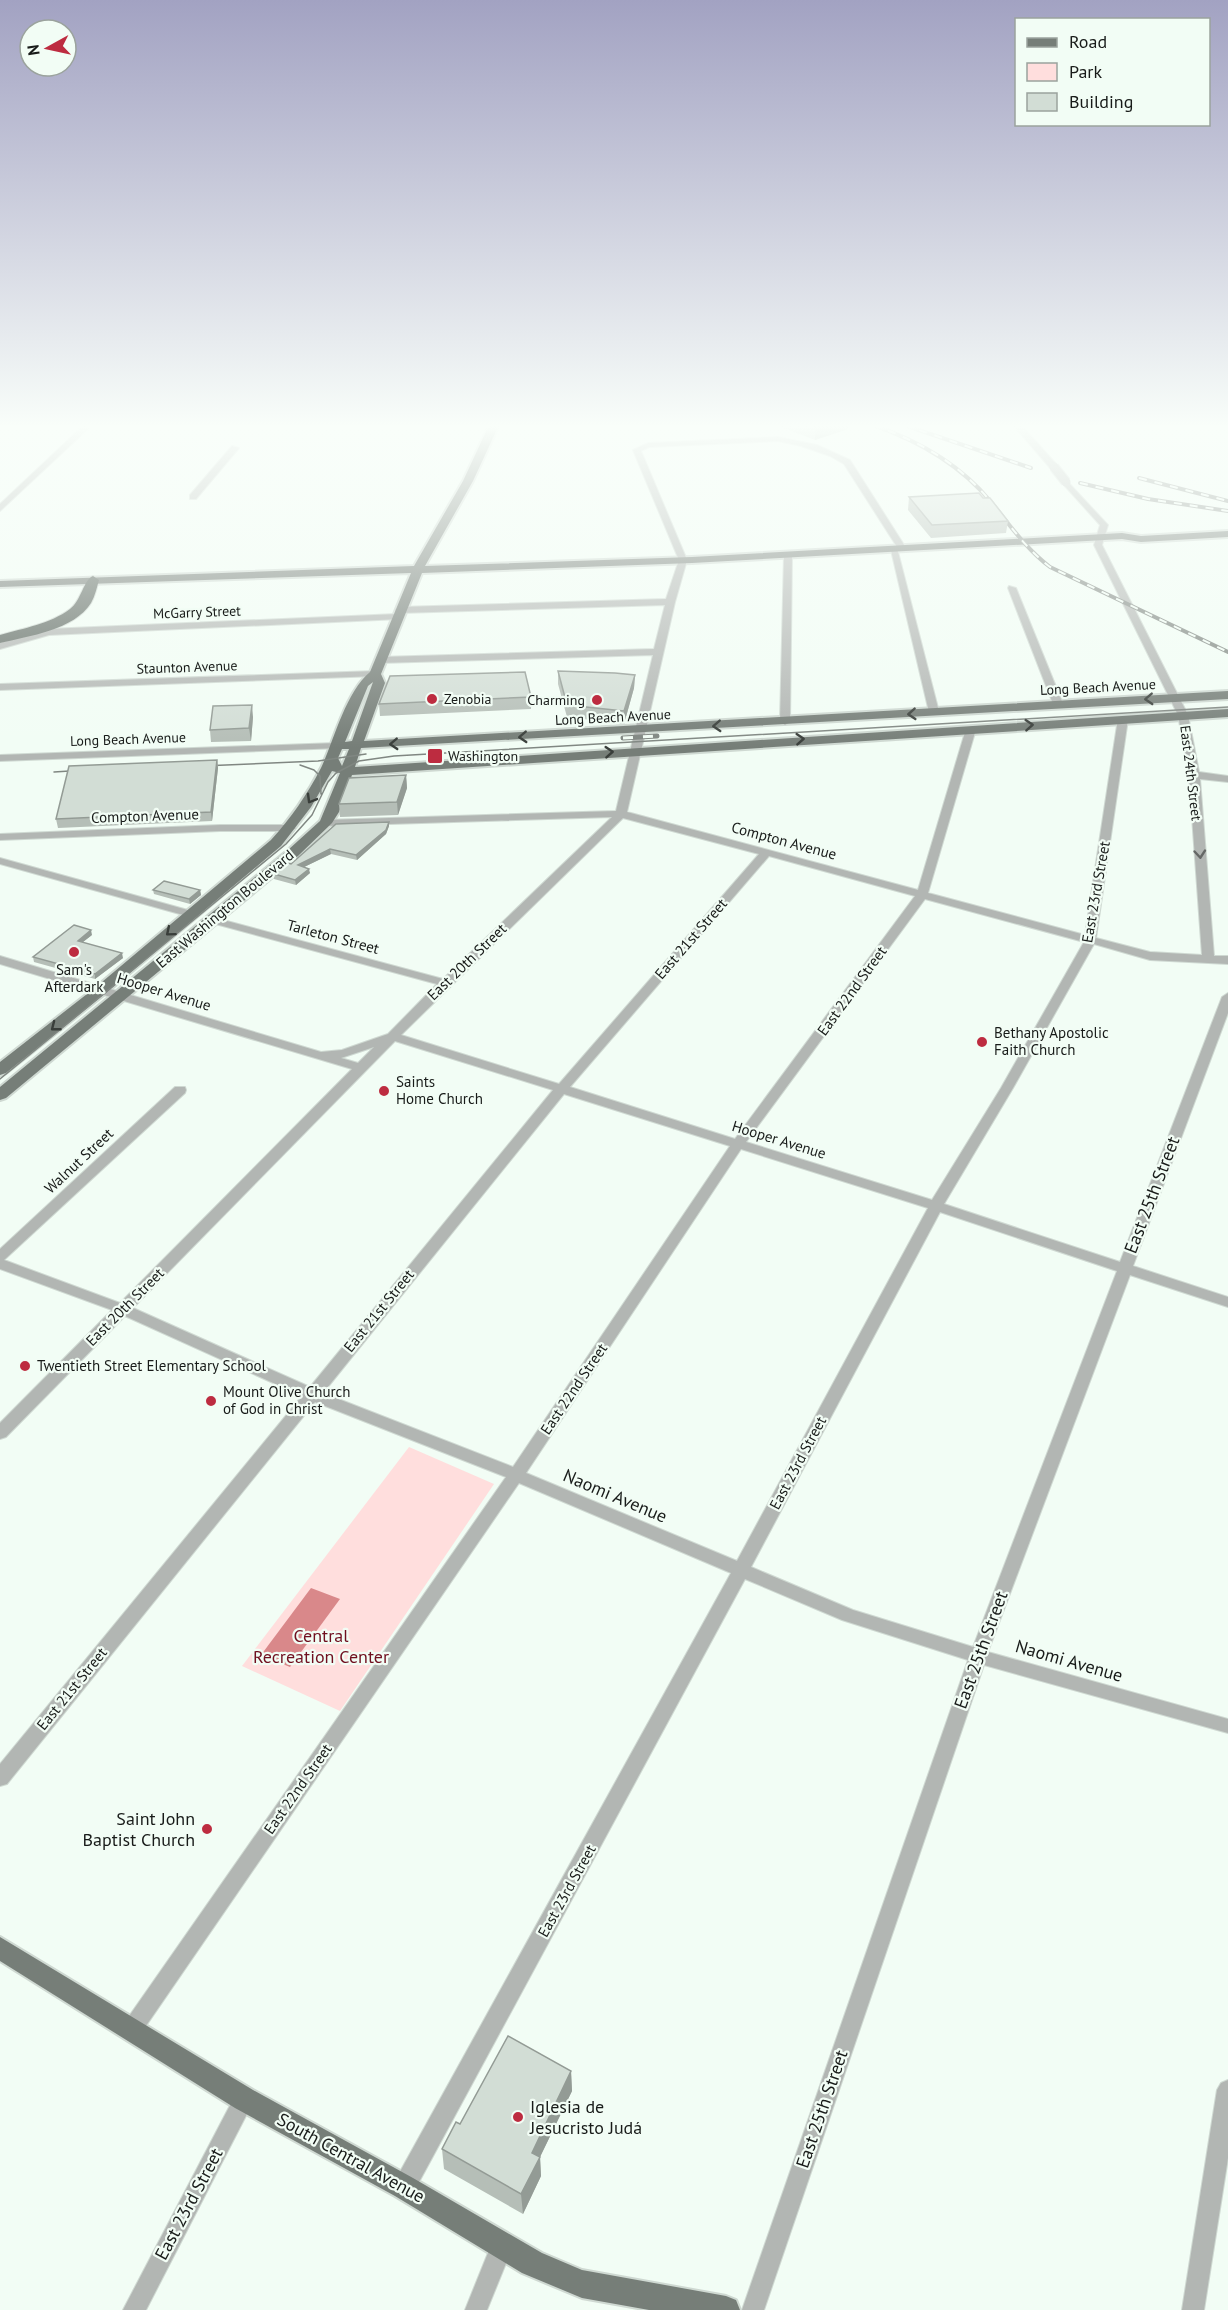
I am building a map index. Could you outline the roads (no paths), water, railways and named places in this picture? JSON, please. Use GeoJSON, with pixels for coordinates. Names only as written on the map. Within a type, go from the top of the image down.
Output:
{"type":"FeatureCollection","features":[{"type":"Feature","properties":{"kind":"highway"},"geometry":{"type":"LineString","coordinates":[[0,639],[75,612],[85,602],[86,581]]}},
{"type":"Feature","properties":{"kind":"highway"},"geometry":{"type":"LineString","coordinates":[[0,633],[34,626]]}},
{"type":"Feature","properties":{"kind":"main road","name":"East Washington Boulevard"},"geometry":{"type":"LineString","coordinates":[[0,1070],[101,990],[291,828],[304,812],[321,781],[363,684],[375,674],[418,569],[439,533]]}},
{"type":"Feature","properties":{"kind":"main road"},"geometry":{"type":"LineString","coordinates":[[1122,536],[1130,533]]}},
{"type":"Feature","properties":{"kind":"main road"},"geometry":{"type":"LineString","coordinates":[[0,584],[683,560],[1122,536],[1142,539],[1215,533]]}},
{"type":"Feature","properties":{"kind":"main road","name":"East Washington Boulevard"},"geometry":{"type":"LineString","coordinates":[[0,1095],[212,920],[325,823],[355,770],[357,746],[379,683],[375,674]]}},
{"type":"Feature","properties":{"kind":"main road","name":"Long Beach Avenue"},"geometry":{"type":"LineString","coordinates":[[334,752],[357,746],[1228,695]]}},
{"type":"Feature","properties":{"kind":"main road"},"geometry":{"type":"LineString","coordinates":[[334,752],[335,768],[355,770],[1228,712]]}},
{"type":"Feature","properties":{"kind":"main road","name":"South Central Avenue"},"geometry":{"type":"LineString","coordinates":[[3,1956],[132,2029],[244,2099],[404,2187],[532,2263],[582,2284],[726,2310]]}},
{"type":"Feature","properties":{"kind":"street"},"geometry":{"type":"LineString","coordinates":[[621,814],[670,602],[683,560],[672,533]]}},
{"type":"Feature","properties":{"kind":"street"},"geometry":{"type":"LineString","coordinates":[[888,533],[897,548],[934,712]]}},
{"type":"Feature","properties":{"kind":"street"},"geometry":{"type":"LineString","coordinates":[[1101,537],[1102,533]]}},
{"type":"Feature","properties":{"kind":"street","name":"East 24th Street"},"geometry":{"type":"LineString","coordinates":[[1101,537],[1098,545],[1183,715],[1194,775],[1208,958]]}},
{"type":"Feature","properties":{"kind":"street"},"geometry":{"type":"LineString","coordinates":[[784,722],[788,555]]}},
{"type":"Feature","properties":{"kind":"street"},"geometry":{"type":"LineString","coordinates":[[1012,588],[1058,704]]}},
{"type":"Feature","properties":{"kind":"street","name":"McGarry Street"},"geometry":{"type":"LineString","coordinates":[[0,646],[48,632],[399,613],[670,602]]}},
{"type":"Feature","properties":{"kind":"street"},"geometry":{"type":"LineString","coordinates":[[380,660],[659,652]]}},
{"type":"Feature","properties":{"kind":"street","name":"Staunton Avenue"},"geometry":{"type":"LineString","coordinates":[[0,687],[375,674]]}},
{"type":"Feature","properties":{"kind":"street","name":"East 23rd Street"},"geometry":{"type":"LineString","coordinates":[[404,2187],[741,1570],[936,1206],[1007,1088],[1090,941],[1123,719]]}},
{"type":"Feature","properties":{"kind":"street","name":"East 22nd Street"},"geometry":{"type":"LineString","coordinates":[[132,2029],[516,1475],[738,1144],[922,895],[971,729]]}},
{"type":"Feature","properties":{"kind":"street","name":"Long Beach Avenue"},"geometry":{"type":"LineString","coordinates":[[0,758],[334,752]]}},
{"type":"Feature","properties":{"kind":"street"},"geometry":{"type":"LineString","coordinates":[[1194,775],[1228,779]]}},
{"type":"Feature","properties":{"kind":"street","name":"Compton Avenue"},"geometry":{"type":"LineString","coordinates":[[325,823],[621,814],[1150,956],[1228,960]]}},
{"type":"Feature","properties":{"kind":"street","name":"East 20th Street"},"geometry":{"type":"LineString","coordinates":[[0,1433],[445,983],[621,814]]}},
{"type":"Feature","properties":{"kind":"street","name":"Compton Avenue"},"geometry":{"type":"LineString","coordinates":[[0,837],[220,828],[291,828]]}},
{"type":"Feature","properties":{"kind":"street","name":"East 21st Street"},"geometry":{"type":"LineString","coordinates":[[0,1778],[561,1089],[767,852]]}},
{"type":"Feature","properties":{"kind":"street"},"geometry":{"type":"LineString","coordinates":[[0,861],[191,914]]}},
{"type":"Feature","properties":{"kind":"street","name":"Tarleton Street"},"geometry":{"type":"LineString","coordinates":[[212,920],[445,983]]}},
{"type":"Feature","properties":{"kind":"street","name":"Hooper Avenue"},"geometry":{"type":"LineString","coordinates":[[0,960],[361,1068]]}},
{"type":"Feature","properties":{"kind":"street","name":"East 25th Street"},"geometry":{"type":"LineString","coordinates":[[753,2310],[978,1656],[1228,997]]}},
{"type":"Feature","properties":{"kind":"street","name":"Hooper Avenue"},"geometry":{"type":"LineString","coordinates":[[318,1056],[344,1054],[393,1036],[936,1206],[1228,1302]]}},
{"type":"Feature","properties":{"kind":"street","name":"Walnut Street"},"geometry":{"type":"LineString","coordinates":[[0,1257],[180,1090]]}},
{"type":"Feature","properties":{"kind":"street","name":"Naomi Avenue"},"geometry":{"type":"LineString","coordinates":[[0,1264],[123,1309],[311,1394],[516,1475],[848,1615],[978,1656],[1228,1726]]}},
{"type":"Feature","properties":{"kind":"street"},"geometry":{"type":"LineString","coordinates":[[1193,2310],[1228,2090]]}},
{"type":"Feature","properties":{"kind":"street","name":"East 23rd Street"},"geometry":{"type":"LineString","coordinates":[[134,2310],[244,2099]]}},
{"type":"Feature","properties":{"kind":"street"},"geometry":{"type":"LineString","coordinates":[[476,2310],[502,2246]]}},
{"type":"Feature","properties":{"kind":"tram line"},"geometry":{"type":"LineString","coordinates":[[0,1079],[286,844],[312,815],[328,782],[336,773],[359,761],[394,756],[1228,707]]}},
{"type":"Feature","properties":{"kind":"tram line"},"geometry":{"type":"LineString","coordinates":[[202,766],[318,761],[366,754]]}},
{"type":"Feature","properties":{"kind":"tram line"},"geometry":{"type":"LineString","coordinates":[[300,765],[314,770],[320,776],[321,794]]}},
{"type":"Feature","properties":{"kind":"tram line"},"geometry":{"type":"LineString","coordinates":[[54,772],[85,770]]}},
{"type":"Feature","properties":{"kind":"railway"},"geometry":{"type":"LineString","coordinates":[[1016,533],[1050,567],[1228,652]]}},
{"type":"Feature","properties":{"kind":"railway"},"geometry":{"type":"LineString","coordinates":[[623,738],[657,736]]}},
{"type":"Feature","properties":{"kind":"place","name":"Zenobia"},"geometry":{"type":"Point","coordinates":[432,699]}},
{"type":"Feature","properties":{"kind":"place","name":"Charming"},"geometry":{"type":"Point","coordinates":[597,700]}},
{"type":"Feature","properties":{"kind":"place","name":"Washington"},"geometry":{"type":"Point","coordinates":[435,756]}},
{"type":"Feature","properties":{"kind":"place","name":"Sam's Afterdark"},"geometry":{"type":"Point","coordinates":[74,952]}},
{"type":"Feature","properties":{"kind":"place","name":"Bethany Apostolic Faith Church"},"geometry":{"type":"Point","coordinates":[982,1042]}},
{"type":"Feature","properties":{"kind":"place","name":"Saints Home Church"},"geometry":{"type":"Point","coordinates":[384,1091]}},
{"type":"Feature","properties":{"kind":"place","name":"Twentieth Street Elementary School"},"geometry":{"type":"Point","coordinates":[25,1366]}},
{"type":"Feature","properties":{"kind":"place","name":"Mount Olive Church of God in Christ"},"geometry":{"type":"Point","coordinates":[211,1401]}},
{"type":"Feature","properties":{"kind":"place","name":"Saint John Baptist Church"},"geometry":{"type":"Point","coordinates":[207,1829]}},
{"type":"Feature","properties":{"kind":"place","name":"Iglesia de Jesucristo Judá"},"geometry":{"type":"Point","coordinates":[518,2117]}},
{"type":"Feature","properties":{"kind":"park label","name":"Central Recreation Center"},"geometry":{"type":"Point","coordinates":[321,1646]}}]}
